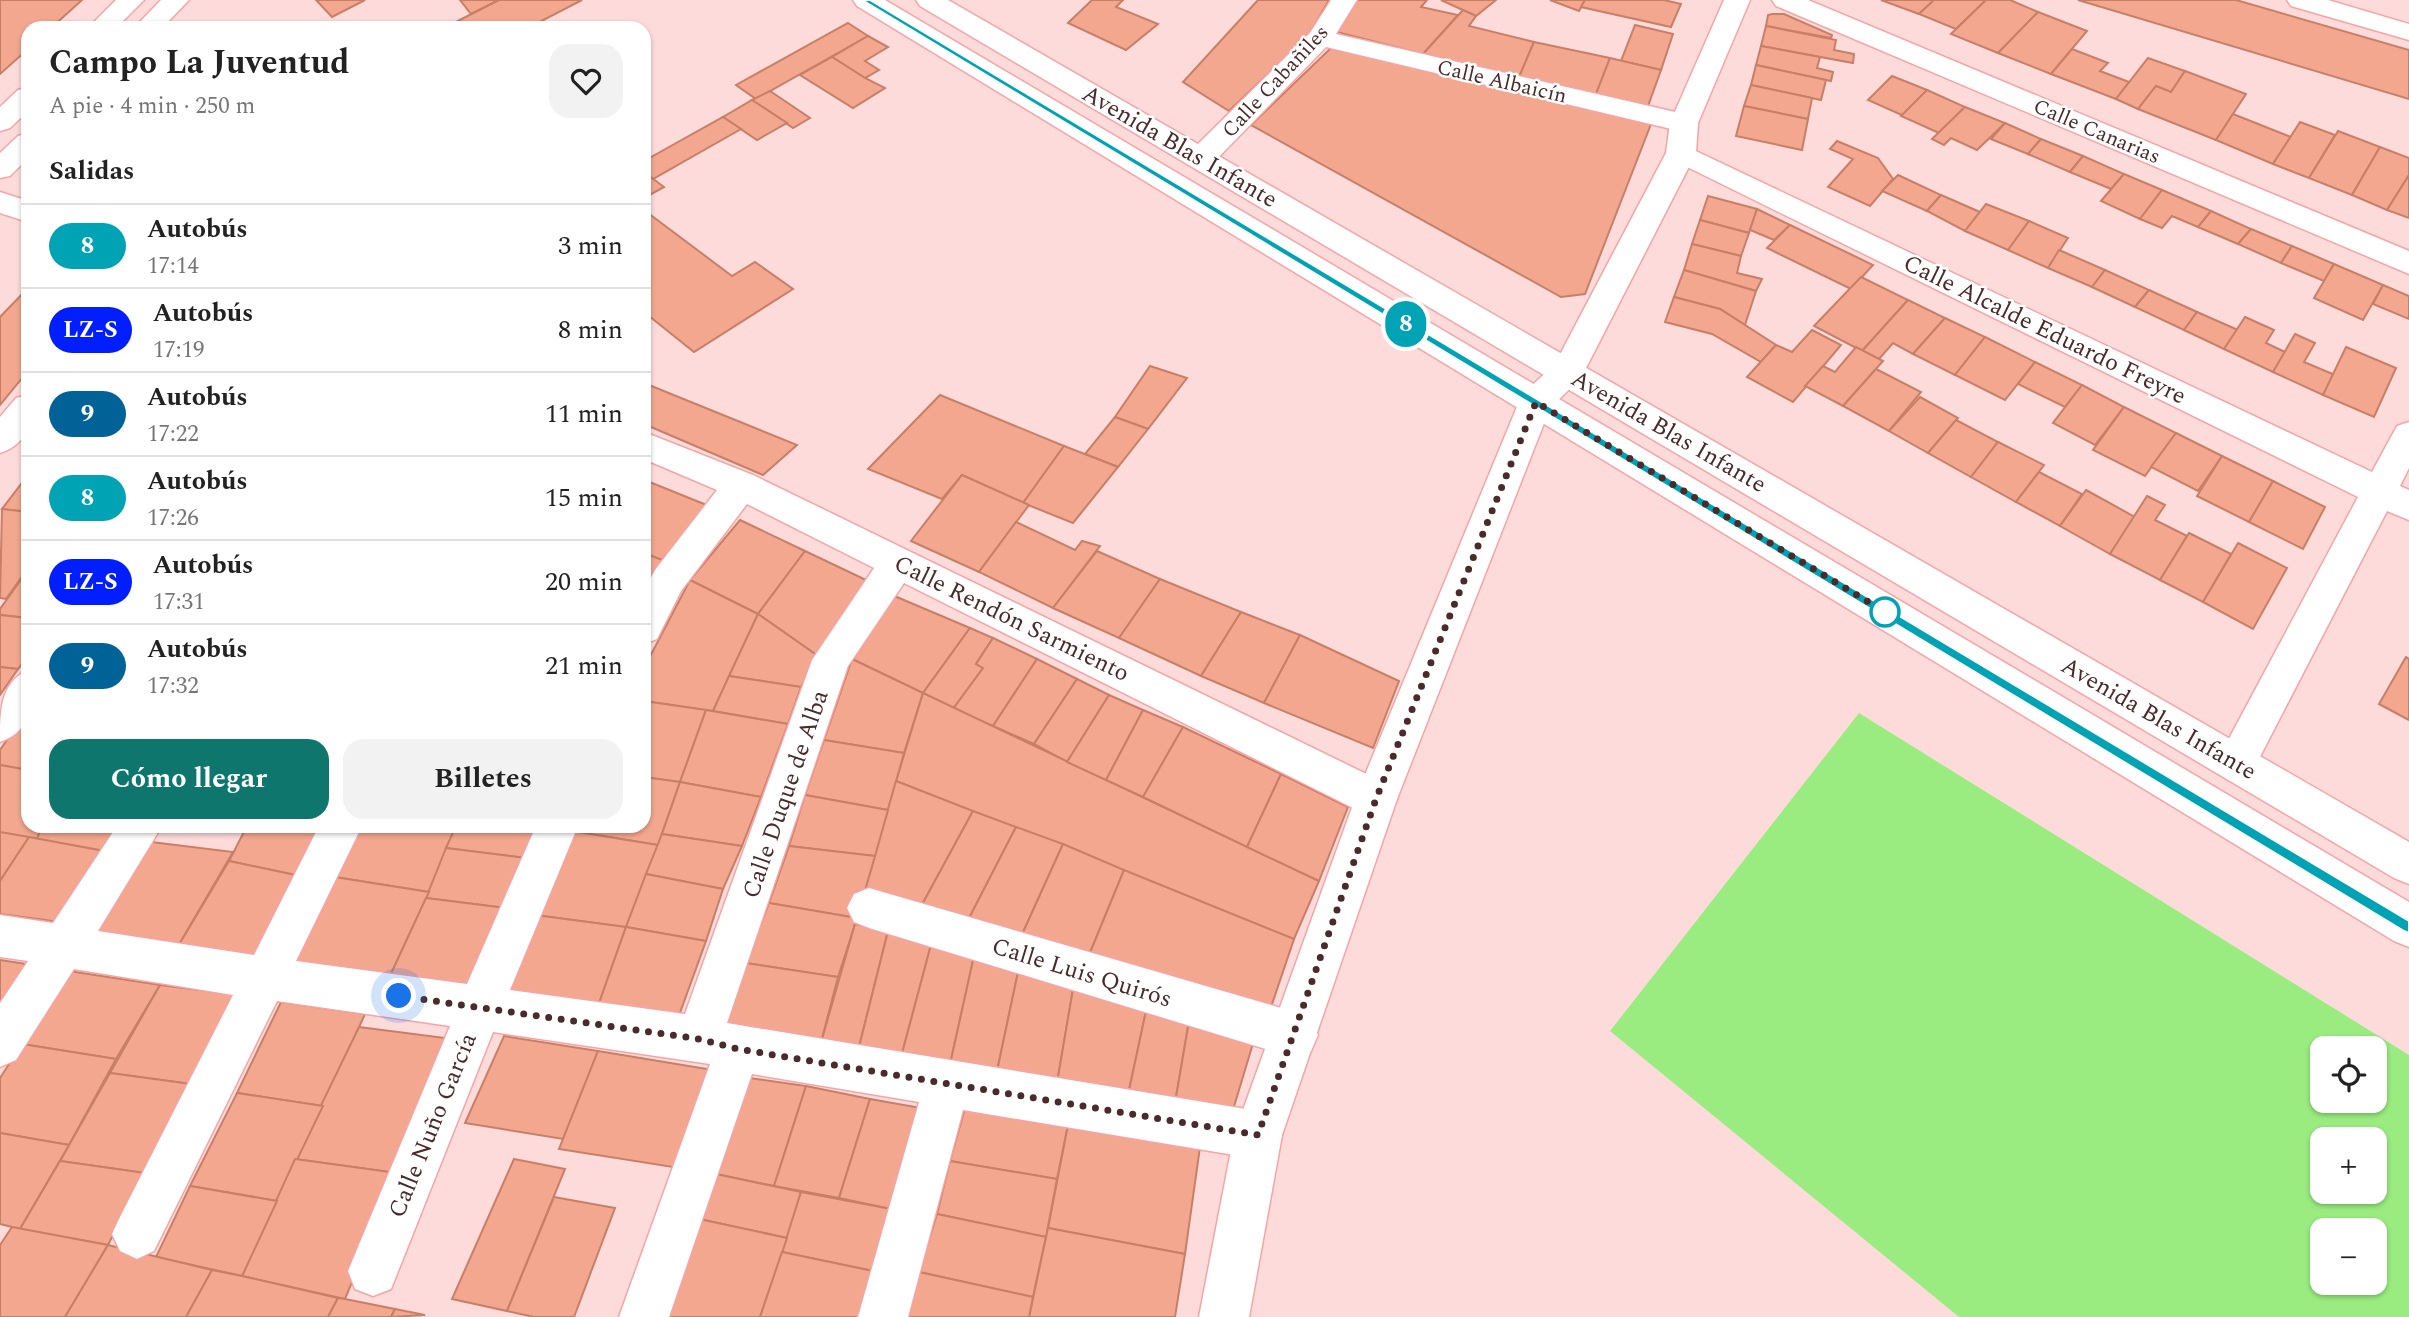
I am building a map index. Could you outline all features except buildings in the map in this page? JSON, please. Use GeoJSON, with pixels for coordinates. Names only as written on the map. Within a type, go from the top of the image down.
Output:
{"type":"FeatureCollection","features":[{"type":"Feature","properties":{"kind":"street"},"geometry":{"type":"LineString","coordinates":[[108,21],[131,0]]}},
{"type":"Feature","properties":{"kind":"street"},"geometry":{"type":"LineString","coordinates":[[154,21],[176,0]]}},
{"type":"Feature","properties":{"kind":"street","name":"Avenida Blas Infante"},"geometry":{"type":"LineString","coordinates":[[866,0],[2409,926]]}},
{"type":"Feature","properties":{"kind":"street","name":"Avenida Blas Infante"},"geometry":{"type":"LineString","coordinates":[[929,0],[2409,864]]}},
{"type":"Feature","properties":{"kind":"street","name":"Calle Cabañiles"},"geometry":{"type":"LineString","coordinates":[[1201,158],[1320,38],[1344,0]]}},
{"type":"Feature","properties":{"kind":"street"},"geometry":{"type":"LineString","coordinates":[[1224,1317],[1258,1135],[1376,799],[1536,402],[1567,372],[1683,138],[1737,0]]}},
{"type":"Feature","properties":{"kind":"street","name":"Calle Canarias"},"geometry":{"type":"LineString","coordinates":[[1785,0],[2409,263]]}},
{"type":"Feature","properties":{"kind":"street"},"geometry":{"type":"LineString","coordinates":[[2300,0],[2409,32]]}},
{"type":"Feature","properties":{"kind":"street","name":"Calle Albaicín"},"geometry":{"type":"LineString","coordinates":[[1320,38],[1683,138]]}},
{"type":"Feature","properties":{"kind":"street"},"geometry":{"type":"LineString","coordinates":[[0,121],[21,102]]}},
{"type":"Feature","properties":{"kind":"street","name":"Calle Alcalde Eduardo Freyre"},"geometry":{"type":"LineString","coordinates":[[1683,138],[2395,499]]}},
{"type":"Feature","properties":{"kind":"street"},"geometry":{"type":"LineString","coordinates":[[0,169],[21,149]]}},
{"type":"Feature","properties":{"kind":"street"},"geometry":{"type":"LineString","coordinates":[[0,202],[21,210]]}},
{"type":"Feature","properties":{"kind":"street"},"geometry":{"type":"LineString","coordinates":[[0,440],[21,415]]}},
{"type":"Feature","properties":{"kind":"street"},"geometry":{"type":"LineString","coordinates":[[2236,763],[2395,499],[2409,435]]}},
{"type":"Feature","properties":{"kind":"street","name":"Calle Rendón Sarmiento"},"geometry":{"type":"LineString","coordinates":[[651,448],[741,485],[1376,799]]}},
{"type":"Feature","properties":{"kind":"street"},"geometry":{"type":"LineString","coordinates":[[651,614],[668,581],[741,485]]}},
{"type":"Feature","properties":{"kind":"street","name":"Calle Duque de Alba"},"geometry":{"type":"LineString","coordinates":[[644,1317],[719,1044],[831,660],[898,562]]}},
{"type":"Feature","properties":{"kind":"street"},"geometry":{"type":"LineString","coordinates":[[0,725],[21,696]]}},
{"type":"Feature","properties":{"kind":"street"},"geometry":{"type":"LineString","coordinates":[[0,1044],[137,833]]}},
{"type":"Feature","properties":{"kind":"street"},"geometry":{"type":"LineString","coordinates":[[137,1234],[337,833]]}},
{"type":"Feature","properties":{"kind":"street","name":"Calle Nuño García"},"geometry":{"type":"LineString","coordinates":[[373,1271],[554,833]]}},
{"type":"Feature","properties":{"kind":"street","name":"Calle Luis Quirós"},"geometry":{"type":"LineString","coordinates":[[869,908],[1295,1035]]}},
{"type":"Feature","properties":{"kind":"street"},"geometry":{"type":"LineString","coordinates":[[0,936],[264,978],[480,1007],[719,1044],[1258,1135]]}},
{"type":"Feature","properties":{"kind":"street"},"geometry":{"type":"LineString","coordinates":[[883,1317],[947,1084]]}},
{"type":"Feature","properties":{"kind":"green space"},"geometry":{"type":"Polygon","coordinates":[[[1859,713],[2378,1036],[2310,1036],[2310,1113],[2387,1113],[2387,1041],[2409,1055],[2409,1317],[1959,1317],[1610,1031],[1859,713]]]}},
{"type":"Feature","properties":{"kind":"bus line","name":"8"},"geometry":{"type":"LineString","coordinates":[[867,0],[2409,926]]}},
{"type":"Feature","properties":{"kind":"route"},"geometry":{"type":"LineString","coordinates":[[399,996],[699,1039],[738,1049],[1258,1135],[1376,799],[1536,402],[1890,615],[1885,612]]}}]}
